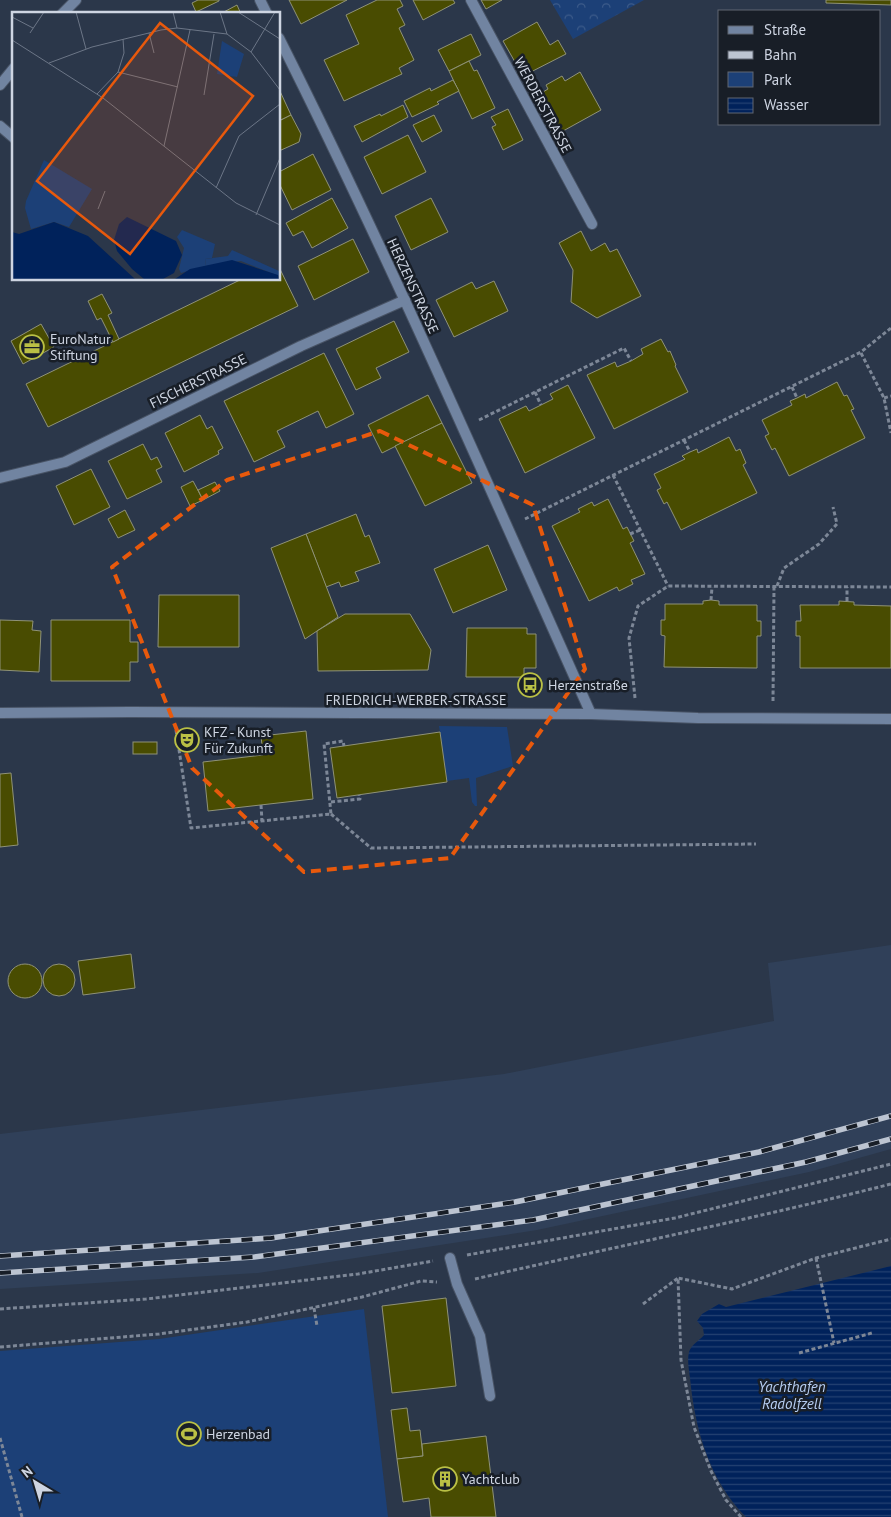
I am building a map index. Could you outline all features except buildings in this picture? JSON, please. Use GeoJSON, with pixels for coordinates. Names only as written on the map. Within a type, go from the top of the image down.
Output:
{"type":"FeatureCollection","features":[{"type":"Feature","properties":{"kind":"street"},"geometry":{"type":"LineString","coordinates":[[64,12],[76,0]]}},
{"type":"Feature","properties":{"kind":"street"},"geometry":{"type":"LineString","coordinates":[[260,0],[266,12]]}},
{"type":"Feature","properties":{"kind":"street","name":"WERDERSTRASSE"},"geometry":{"type":"LineString","coordinates":[[471,0],[592,224]]}},
{"type":"Feature","properties":{"kind":"street","name":"HERZENSTRASSE"},"geometry":{"type":"LineString","coordinates":[[280,40],[405,300],[591,714]]}},
{"type":"Feature","properties":{"kind":"street"},"geometry":{"type":"LineString","coordinates":[[0,85],[12,70]]}},
{"type":"Feature","properties":{"kind":"street"},"geometry":{"type":"LineString","coordinates":[[0,126],[12,136]]}},
{"type":"Feature","properties":{"kind":"street","name":"FISCHERSTRASSE"},"geometry":{"type":"LineString","coordinates":[[0,478],[65,462],[300,346],[405,300]]}},
{"type":"Feature","properties":{"kind":"street","name":"FRIEDRICH-WERBER-STRASSE"},"geometry":{"type":"LineString","coordinates":[[0,713],[591,714],[891,719]]}},
{"type":"Feature","properties":{"kind":"street"},"geometry":{"type":"LineString","coordinates":[[450,1258],[457,1284],[480,1336],[490,1396]]}},
{"type":"Feature","properties":{"kind":"path"},"geometry":{"type":"LineString","coordinates":[[508,528],[861,352],[891,328]]}},
{"type":"Feature","properties":{"kind":"path"},"geometry":{"type":"LineString","coordinates":[[463,428],[624,348],[630,361]]}},
{"type":"Feature","properties":{"kind":"path"},"geometry":{"type":"LineString","coordinates":[[861,352],[884,398],[891,433]]}},
{"type":"Feature","properties":{"kind":"path"},"geometry":{"type":"LineString","coordinates":[[792,387],[797,398]]}},
{"type":"Feature","properties":{"kind":"path"},"geometry":{"type":"LineString","coordinates":[[534,392],[541,405]]}},
{"type":"Feature","properties":{"kind":"path"},"geometry":{"type":"LineString","coordinates":[[884,398],[891,396]]}},
{"type":"Feature","properties":{"kind":"path"},"geometry":{"type":"LineString","coordinates":[[684,440],[690,452]]}},
{"type":"Feature","properties":{"kind":"path"},"geometry":{"type":"LineString","coordinates":[[613,475],[668,586]]}},
{"type":"Feature","properties":{"kind":"path"},"geometry":{"type":"LineString","coordinates":[[773,718],[776,586],[784,568],[819,544],[837,524],[833,507]]}},
{"type":"Feature","properties":{"kind":"path"},"geometry":{"type":"LineString","coordinates":[[630,534],[640,530]]}},
{"type":"Feature","properties":{"kind":"path"},"geometry":{"type":"LineString","coordinates":[[637,716],[629,638],[638,606],[668,586],[891,587]]}},
{"type":"Feature","properties":{"kind":"path"},"geometry":{"type":"LineString","coordinates":[[711,600],[712,586]]}},
{"type":"Feature","properties":{"kind":"path"},"geometry":{"type":"LineString","coordinates":[[846,601],[847,587]]}},
{"type":"Feature","properties":{"kind":"path"},"geometry":{"type":"LineString","coordinates":[[173,712],[192,828],[331,814],[371,848],[756,844]]}},
{"type":"Feature","properties":{"kind":"path"},"geometry":{"type":"LineString","coordinates":[[331,814],[324,744],[342,741],[344,746]]}},
{"type":"Feature","properties":{"kind":"path"},"geometry":{"type":"LineString","coordinates":[[331,802],[360,799],[359,795]]}},
{"type":"Feature","properties":{"kind":"path"},"geometry":{"type":"LineString","coordinates":[[261,805],[262,821]]}},
{"type":"Feature","properties":{"kind":"path"},"geometry":{"type":"LineString","coordinates":[[0,1309],[165,1296],[358,1274],[675,1218],[891,1164]]}},
{"type":"Feature","properties":{"kind":"path"},"geometry":{"type":"LineString","coordinates":[[643,1304],[678,1278],[732,1289],[816,1258],[891,1240]]}},
{"type":"Feature","properties":{"kind":"path"},"geometry":{"type":"LineString","coordinates":[[816,1258],[834,1343]]}},
{"type":"Feature","properties":{"kind":"path"},"geometry":{"type":"LineString","coordinates":[[678,1278],[682,1360],[694,1427],[711,1471],[726,1500],[742,1517]]}},
{"type":"Feature","properties":{"kind":"path"},"geometry":{"type":"LineString","coordinates":[[314,1308],[317,1326]]}},
{"type":"Feature","properties":{"kind":"path"},"geometry":{"type":"LineString","coordinates":[[799,1353],[872,1333]]}},
{"type":"Feature","properties":{"kind":"path"},"geometry":{"type":"LineString","coordinates":[[0,1438],[22,1517]]}},
{"type":"Feature","properties":{"kind":"highlighted area"},"geometry":{"type":"Polygon","coordinates":[[[380,431],[533,505],[585,669],[450,858],[304,872],[192,768],[112,567],[227,480],[380,431]]]}},
{"type":"Feature","properties":{"kind":"shaded area"},"geometry":{"type":"Polygon","coordinates":[[[891,945],[891,1149],[809,1172],[537,1230],[258,1273],[0,1289],[0,1134],[504,1074],[774,1021],[768,963],[891,945]]]}},
{"type":"Feature","properties":{"kind":"green space"},"geometry":{"type":"Polygon","coordinates":[[[550,0],[644,0],[573,39],[550,0]]]}},
{"type":"Feature","properties":{"kind":"green space"},"geometry":{"type":"Polygon","coordinates":[[[439,726],[507,727],[513,766],[476,778],[477,806],[472,802],[469,778],[447,781],[439,726]]]}},
{"type":"Feature","properties":{"kind":"green space","name":"Herzenbad"},"geometry":{"type":"Polygon","coordinates":[[[364,1309],[388,1517],[0,1517],[0,1351],[159,1339],[364,1309]]]}},
{"type":"Feature","properties":{"kind":"water","name":"Yachthafen Radolfzell"},"geometry":{"type":"Polygon","coordinates":[[[891,1266],[891,1517],[746,1517],[722,1487],[713,1470],[700,1435],[692,1397],[688,1362],[690,1349],[704,1335],[703,1328],[697,1321],[702,1314],[719,1304],[726,1307],[891,1266]]]}},
{"type":"Feature","properties":{"kind":"railway"},"geometry":{"type":"LineString","coordinates":[[0,1256],[271,1238],[515,1202],[759,1152],[891,1116]]}},
{"type":"Feature","properties":{"kind":"railway"},"geometry":{"type":"LineString","coordinates":[[0,1273],[254,1257],[533,1220],[806,1162],[891,1139]]}},
{"type":"Feature","properties":{"kind":"place","name":"EuroNatur Stiftung"},"geometry":{"type":"Point","coordinates":[32,347]}},
{"type":"Feature","properties":{"kind":"place","name":"Herzenstraße"},"geometry":{"type":"Point","coordinates":[530,685]}},
{"type":"Feature","properties":{"kind":"place","name":"KFZ - Kunst Für Zukunft"},"geometry":{"type":"Point","coordinates":[187,740]}},
{"type":"Feature","properties":{"kind":"place","name":"Herzenbad"},"geometry":{"type":"Point","coordinates":[189,1434]}},
{"type":"Feature","properties":{"kind":"place","name":"Yachtclub"},"geometry":{"type":"Point","coordinates":[445,1479]}}]}
